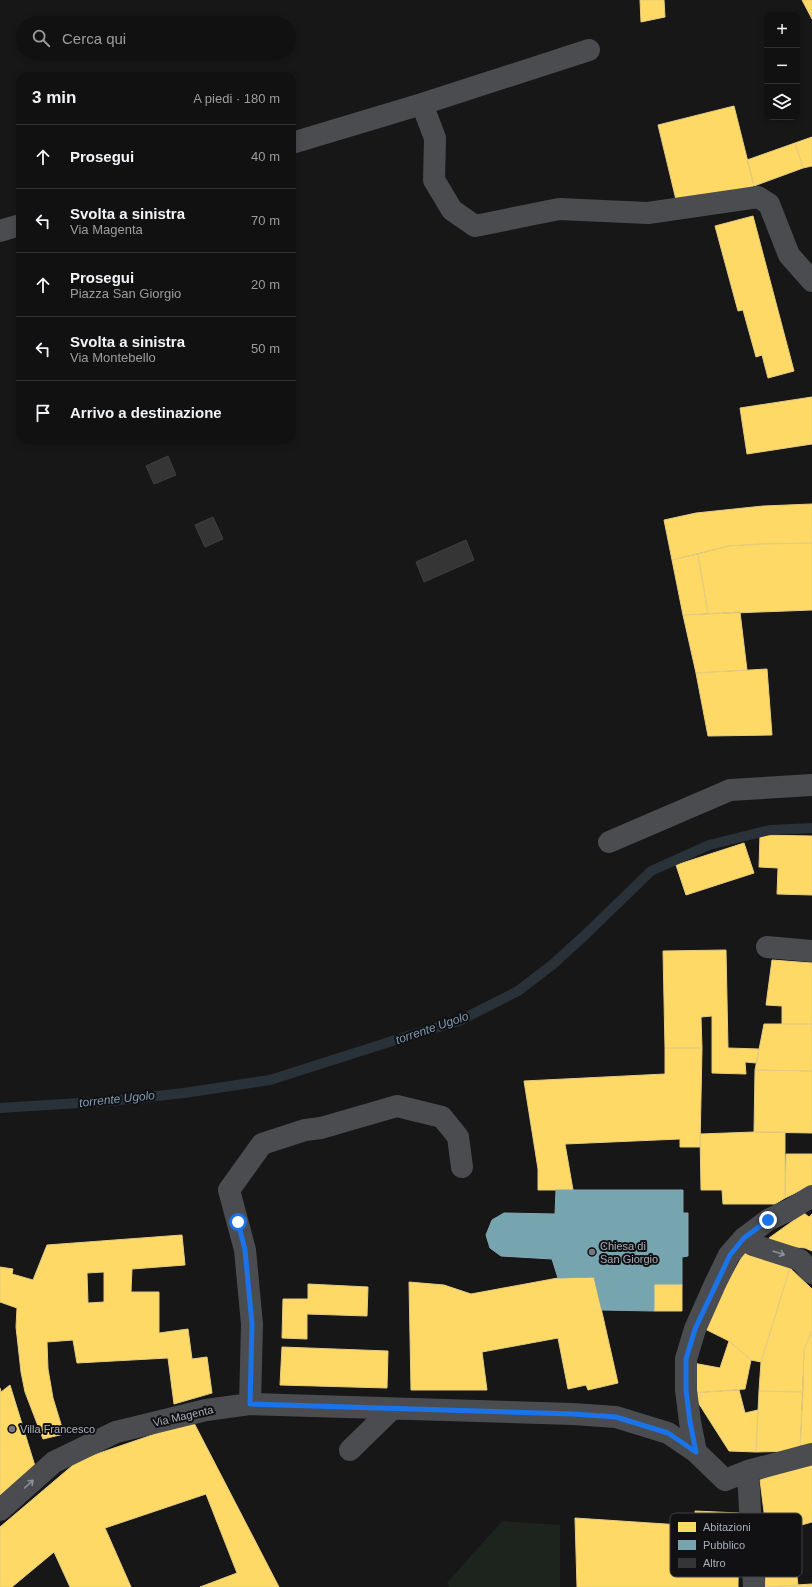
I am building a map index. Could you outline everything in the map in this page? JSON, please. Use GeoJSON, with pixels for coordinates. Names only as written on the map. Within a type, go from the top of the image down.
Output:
{"type":"FeatureCollection","features":[{"type":"Feature","properties":{"kind":"street"},"geometry":{"type":"LineString","coordinates":[[296,142],[422,104],[589,50]]}},
{"type":"Feature","properties":{"kind":"street"},"geometry":{"type":"LineString","coordinates":[[422,104],[435,138],[434,180],[452,210],[475,226],[559,209],[648,214],[758,197],[769,204],[789,255],[812,281]]}},
{"type":"Feature","properties":{"kind":"street"},"geometry":{"type":"LineString","coordinates":[[0,231],[16,226]]}},
{"type":"Feature","properties":{"kind":"street"},"geometry":{"type":"LineString","coordinates":[[609,842],[730,790],[812,785]]}},
{"type":"Feature","properties":{"kind":"street"},"geometry":{"type":"LineString","coordinates":[[766,947],[812,951]]}},
{"type":"Feature","properties":{"kind":"street"},"geometry":{"type":"LineString","coordinates":[[250,1404],[252,1324],[245,1250],[229,1190],[262,1144],[305,1130],[321,1128],[397,1106],[442,1116],[458,1136],[462,1166]]}},
{"type":"Feature","properties":{"kind":"street"},"geometry":{"type":"LineString","coordinates":[[696,1452],[686,1390],[686,1359],[695,1329],[715,1284],[730,1255],[744,1238],[768,1220],[791,1209],[812,1196]]}},
{"type":"Feature","properties":{"kind":"street"},"geometry":{"type":"LineString","coordinates":[[744,1238],[753,1245],[800,1260],[812,1273]]}},
{"type":"Feature","properties":{"kind":"street","name":"Via Magenta"},"geometry":{"type":"LineString","coordinates":[[0,1510],[54,1462],[116,1432],[206,1410],[250,1404],[616,1417],[668,1433],[696,1452],[725,1480],[748,1471]]}},
{"type":"Feature","properties":{"kind":"street"},"geometry":{"type":"LineString","coordinates":[[350,1450],[392,1409]]}},
{"type":"Feature","properties":{"kind":"street"},"geometry":{"type":"LineString","coordinates":[[750,1513],[748,1471],[812,1454]]}},
{"type":"Feature","properties":{"kind":"street"},"geometry":{"type":"LineString","coordinates":[[753,1577],[754,1587]]}},
{"type":"Feature","properties":{"kind":"shaded area"},"geometry":{"type":"Polygon","coordinates":[[[502,1521],[560,1525],[560,1587],[449,1587],[447,1583],[502,1521]]]}},
{"type":"Feature","properties":{"kind":"building: Abitazioni"},"geometry":{"type":"Polygon","coordinates":[[[640,0],[664,0],[665,17],[641,22],[640,0]]]}},
{"type":"Feature","properties":{"kind":"building: Abitazioni"},"geometry":{"type":"Polygon","coordinates":[[[802,0],[812,0],[812,19],[802,0]]]}},
{"type":"Feature","properties":{"kind":"building: Abitazioni"},"geometry":{"type":"Polygon","coordinates":[[[734,106],[754,186],[677,204],[658,125],[734,106]]]}},
{"type":"Feature","properties":{"kind":"building: Abitazioni"},"geometry":{"type":"Polygon","coordinates":[[[812,137],[812,166],[803,168],[795,143],[812,137]]]}},
{"type":"Feature","properties":{"kind":"building: Abitazioni"},"geometry":{"type":"Polygon","coordinates":[[[795,143],[803,168],[754,186],[747,160],[795,143]]]}},
{"type":"Feature","properties":{"kind":"building: Abitazioni"},"geometry":{"type":"Polygon","coordinates":[[[753,216],[794,371],[768,378],[762,355],[756,357],[743,310],[738,311],[715,226],[753,216]]]}},
{"type":"Feature","properties":{"kind":"building: Abitazioni"},"geometry":{"type":"Polygon","coordinates":[[[812,397],[812,444],[747,454],[740,408],[812,397]]]}},
{"type":"Feature","properties":{"kind":"building: Abitazioni"},"geometry":{"type":"Polygon","coordinates":[[[812,504],[812,543],[728,546],[672,560],[664,520],[696,513],[763,506],[812,504]]]}},
{"type":"Feature","properties":{"kind":"building: Abitazioni"},"geometry":{"type":"Polygon","coordinates":[[[812,543],[812,610],[708,614],[698,554],[728,546],[812,543]]]}},
{"type":"Feature","properties":{"kind":"building: Abitazioni"},"geometry":{"type":"Polygon","coordinates":[[[698,554],[708,614],[683,615],[672,560],[698,554]]]}},
{"type":"Feature","properties":{"kind":"building: Abitazioni"},"geometry":{"type":"Polygon","coordinates":[[[740,612],[747,670],[696,673],[683,615],[740,612]]]}},
{"type":"Feature","properties":{"kind":"building: Abitazioni"},"geometry":{"type":"Polygon","coordinates":[[[767,669],[772,735],[708,736],[696,673],[767,669]]]}},
{"type":"Feature","properties":{"kind":"building: Abitazioni"},"geometry":{"type":"Polygon","coordinates":[[[760,835],[812,836],[812,895],[777,894],[778,868],[759,867],[760,835]]]}},
{"type":"Feature","properties":{"kind":"building: Abitazioni"},"geometry":{"type":"Polygon","coordinates":[[[744,843],[754,873],[686,895],[676,865],[744,843]]]}},
{"type":"Feature","properties":{"kind":"building: Abitazioni"},"geometry":{"type":"Polygon","coordinates":[[[726,950],[728,1048],[759,1049],[756,1063],[745,1062],[746,1074],[712,1073],[712,1016],[701,1017],[702,1048],[665,1048],[663,951],[726,950]]]}},
{"type":"Feature","properties":{"kind":"building: Abitazioni"},"geometry":{"type":"Polygon","coordinates":[[[772,960],[812,963],[812,1024],[782,1024],[782,1006],[766,1005],[772,960]]]}},
{"type":"Feature","properties":{"kind":"building: Abitazioni"},"geometry":{"type":"Polygon","coordinates":[[[764,1024],[812,1024],[812,1071],[755,1070],[764,1024]]]}},
{"type":"Feature","properties":{"kind":"building: Abitazioni"},"geometry":{"type":"Polygon","coordinates":[[[665,1048],[702,1048],[700,1147],[680,1147],[680,1139],[565,1144],[573,1190],[538,1190],[538,1169],[524,1081],[665,1074],[665,1048]]]}},
{"type":"Feature","properties":{"kind":"building: Abitazioni"},"geometry":{"type":"Polygon","coordinates":[[[755,1070],[812,1071],[812,1133],[754,1132],[755,1070]]]}},
{"type":"Feature","properties":{"kind":"building: Abitazioni"},"geometry":{"type":"Polygon","coordinates":[[[785,1132],[785,1198],[775,1204],[723,1204],[722,1190],[701,1190],[700,1134],[785,1132]]]}},
{"type":"Feature","properties":{"kind":"building: Abitazioni"},"geometry":{"type":"Polygon","coordinates":[[[786,1154],[812,1154],[812,1185],[785,1198],[786,1154]]]}},
{"type":"Feature","properties":{"kind":"building: Abitazioni"},"geometry":{"type":"Polygon","coordinates":[[[804,1213],[809,1217],[812,1214],[812,1251],[805,1248],[772,1245],[769,1238],[804,1213]]]}},
{"type":"Feature","properties":{"kind":"building: Abitazioni"},"geometry":{"type":"Polygon","coordinates":[[[182,1235],[185,1265],[132,1269],[131,1292],[159,1292],[159,1333],[188,1329],[192,1359],[207,1357],[212,1393],[174,1404],[168,1358],[77,1363],[73,1340],[47,1342],[48,1369],[53,1398],[64,1434],[43,1439],[25,1392],[21,1372],[16,1327],[17,1308],[0,1302],[0,1267],[13,1269],[12,1274],[33,1280],[47,1245],[182,1235]],[[104,1272],[87,1273],[88,1303],[104,1302],[104,1272]]]}},
{"type":"Feature","properties":{"kind":"building: Abitazioni"},"geometry":{"type":"Polygon","coordinates":[[[744,1253],[790,1268],[761,1362],[751,1360],[729,1341],[703,1328],[744,1253]]]}},
{"type":"Feature","properties":{"kind":"building: Abitazioni"},"geometry":{"type":"Polygon","coordinates":[[[790,1268],[812,1289],[812,1331],[804,1350],[803,1392],[759,1391],[761,1362],[790,1268]]]}},
{"type":"Feature","properties":{"kind":"building: Abitazioni"},"geometry":{"type":"Polygon","coordinates":[[[594,1277],[618,1383],[588,1390],[586,1385],[568,1389],[558,1338],[482,1352],[487,1390],[411,1390],[409,1282],[444,1285],[471,1294],[558,1278],[594,1277]]]}},
{"type":"Feature","properties":{"kind":"building: Abitazioni"},"geometry":{"type":"Polygon","coordinates":[[[308,1284],[368,1287],[367,1316],[307,1314],[307,1339],[282,1338],[283,1299],[308,1299],[308,1284]]]}},
{"type":"Feature","properties":{"kind":"building: Abitazioni"},"geometry":{"type":"Polygon","coordinates":[[[654,1284],[682,1284],[682,1311],[654,1311],[654,1284]]]}},
{"type":"Feature","properties":{"kind":"building: Abitazioni"},"geometry":{"type":"Polygon","coordinates":[[[812,1331],[812,1446],[800,1451],[804,1350],[812,1331]]]}},
{"type":"Feature","properties":{"kind":"building: Abitazioni"},"geometry":{"type":"Polygon","coordinates":[[[729,1341],[751,1360],[745,1389],[692,1393],[693,1363],[720,1368],[729,1341]]]}},
{"type":"Feature","properties":{"kind":"building: Abitazioni"},"geometry":{"type":"Polygon","coordinates":[[[282,1347],[388,1351],[387,1388],[280,1385],[282,1347]]]}},
{"type":"Feature","properties":{"kind":"building: Abitazioni","name":"Villa Francesco"},"geometry":{"type":"Polygon","coordinates":[[[10,1385],[35,1466],[0,1497],[0,1388],[1,1392],[10,1385]]]}},
{"type":"Feature","properties":{"kind":"building: Abitazioni"},"geometry":{"type":"Polygon","coordinates":[[[739,1390],[745,1413],[758,1410],[756,1452],[729,1451],[692,1393],[739,1390]]]}},
{"type":"Feature","properties":{"kind":"building: Abitazioni"},"geometry":{"type":"Polygon","coordinates":[[[759,1391],[803,1392],[800,1451],[756,1452],[759,1391]]]}},
{"type":"Feature","properties":{"kind":"building: Abitazioni"},"geometry":{"type":"Polygon","coordinates":[[[193,1421],[279,1587],[200,1587],[237,1573],[206,1494],[105,1528],[131,1587],[70,1587],[54,1552],[12,1587],[0,1587],[0,1527],[79,1460],[193,1421]]]}},
{"type":"Feature","properties":{"kind":"building: Abitazioni"},"geometry":{"type":"Polygon","coordinates":[[[812,1461],[812,1522],[802,1525],[802,1513],[764,1513],[760,1480],[812,1461]]]}},
{"type":"Feature","properties":{"kind":"building: Abitazioni"},"geometry":{"type":"Polygon","coordinates":[[[695,1511],[739,1513],[695,1513],[695,1511]]]}},
{"type":"Feature","properties":{"kind":"building: Abitazioni"},"geometry":{"type":"Polygon","coordinates":[[[575,1518],[670,1524],[670,1577],[738,1577],[738,1587],[577,1587],[575,1518]]]}},
{"type":"Feature","properties":{"kind":"building: Abitazioni"},"geometry":{"type":"Polygon","coordinates":[[[765,1577],[797,1577],[798,1585],[765,1587],[765,1577]]]}},
{"type":"Feature","properties":{"kind":"building: Abitazioni"},"geometry":{"type":"Polygon","coordinates":[[[812,1584],[812,1587],[765,1587],[812,1584]]]}},
{"type":"Feature","properties":{"kind":"building: Pubblico","name":"Chiesa di San Giorgio"},"geometry":{"type":"Polygon","coordinates":[[[556,1190],[683,1190],[683,1213],[688,1213],[688,1256],[682,1257],[682,1284],[654,1284],[654,1311],[602,1310],[594,1277],[558,1278],[552,1259],[501,1256],[490,1248],[486,1235],[492,1220],[504,1213],[555,1214],[556,1190]]]}},
{"type":"Feature","properties":{"kind":"building: Altro"},"geometry":{"type":"Polygon","coordinates":[[[168,456],[176,475],[154,484],[146,466],[168,456]]]}},
{"type":"Feature","properties":{"kind":"building: Altro"},"geometry":{"type":"Polygon","coordinates":[[[213,517],[223,539],[205,547],[195,525],[213,517]]]}},
{"type":"Feature","properties":{"kind":"building: Altro"},"geometry":{"type":"Polygon","coordinates":[[[466,540],[474,560],[424,582],[416,562],[466,540]]]}},
{"type":"Feature","properties":{"kind":"waterway","name":"torrente Ugolo"},"geometry":{"type":"LineString","coordinates":[[0,1108],[111,1101],[184,1093],[270,1080],[459,1021],[518,991],[552,965],[651,871],[709,845],[770,830],[812,828]]}},
{"type":"Feature","properties":{"kind":"place","name":"Chiesa di San Giorgio"},"geometry":{"type":"Point","coordinates":[592,1252]}},
{"type":"Feature","properties":{"kind":"place","name":"Villa Francesco"},"geometry":{"type":"Point","coordinates":[12,1429]}},
{"type":"Feature","properties":{"kind":"route"},"geometry":{"type":"LineString","coordinates":[[238,1222],[245,1250],[252,1324],[250,1404],[573,1414],[616,1417],[668,1433],[696,1452],[686,1390],[686,1359],[695,1329],[730,1255],[744,1238],[768,1220]]}}]}
